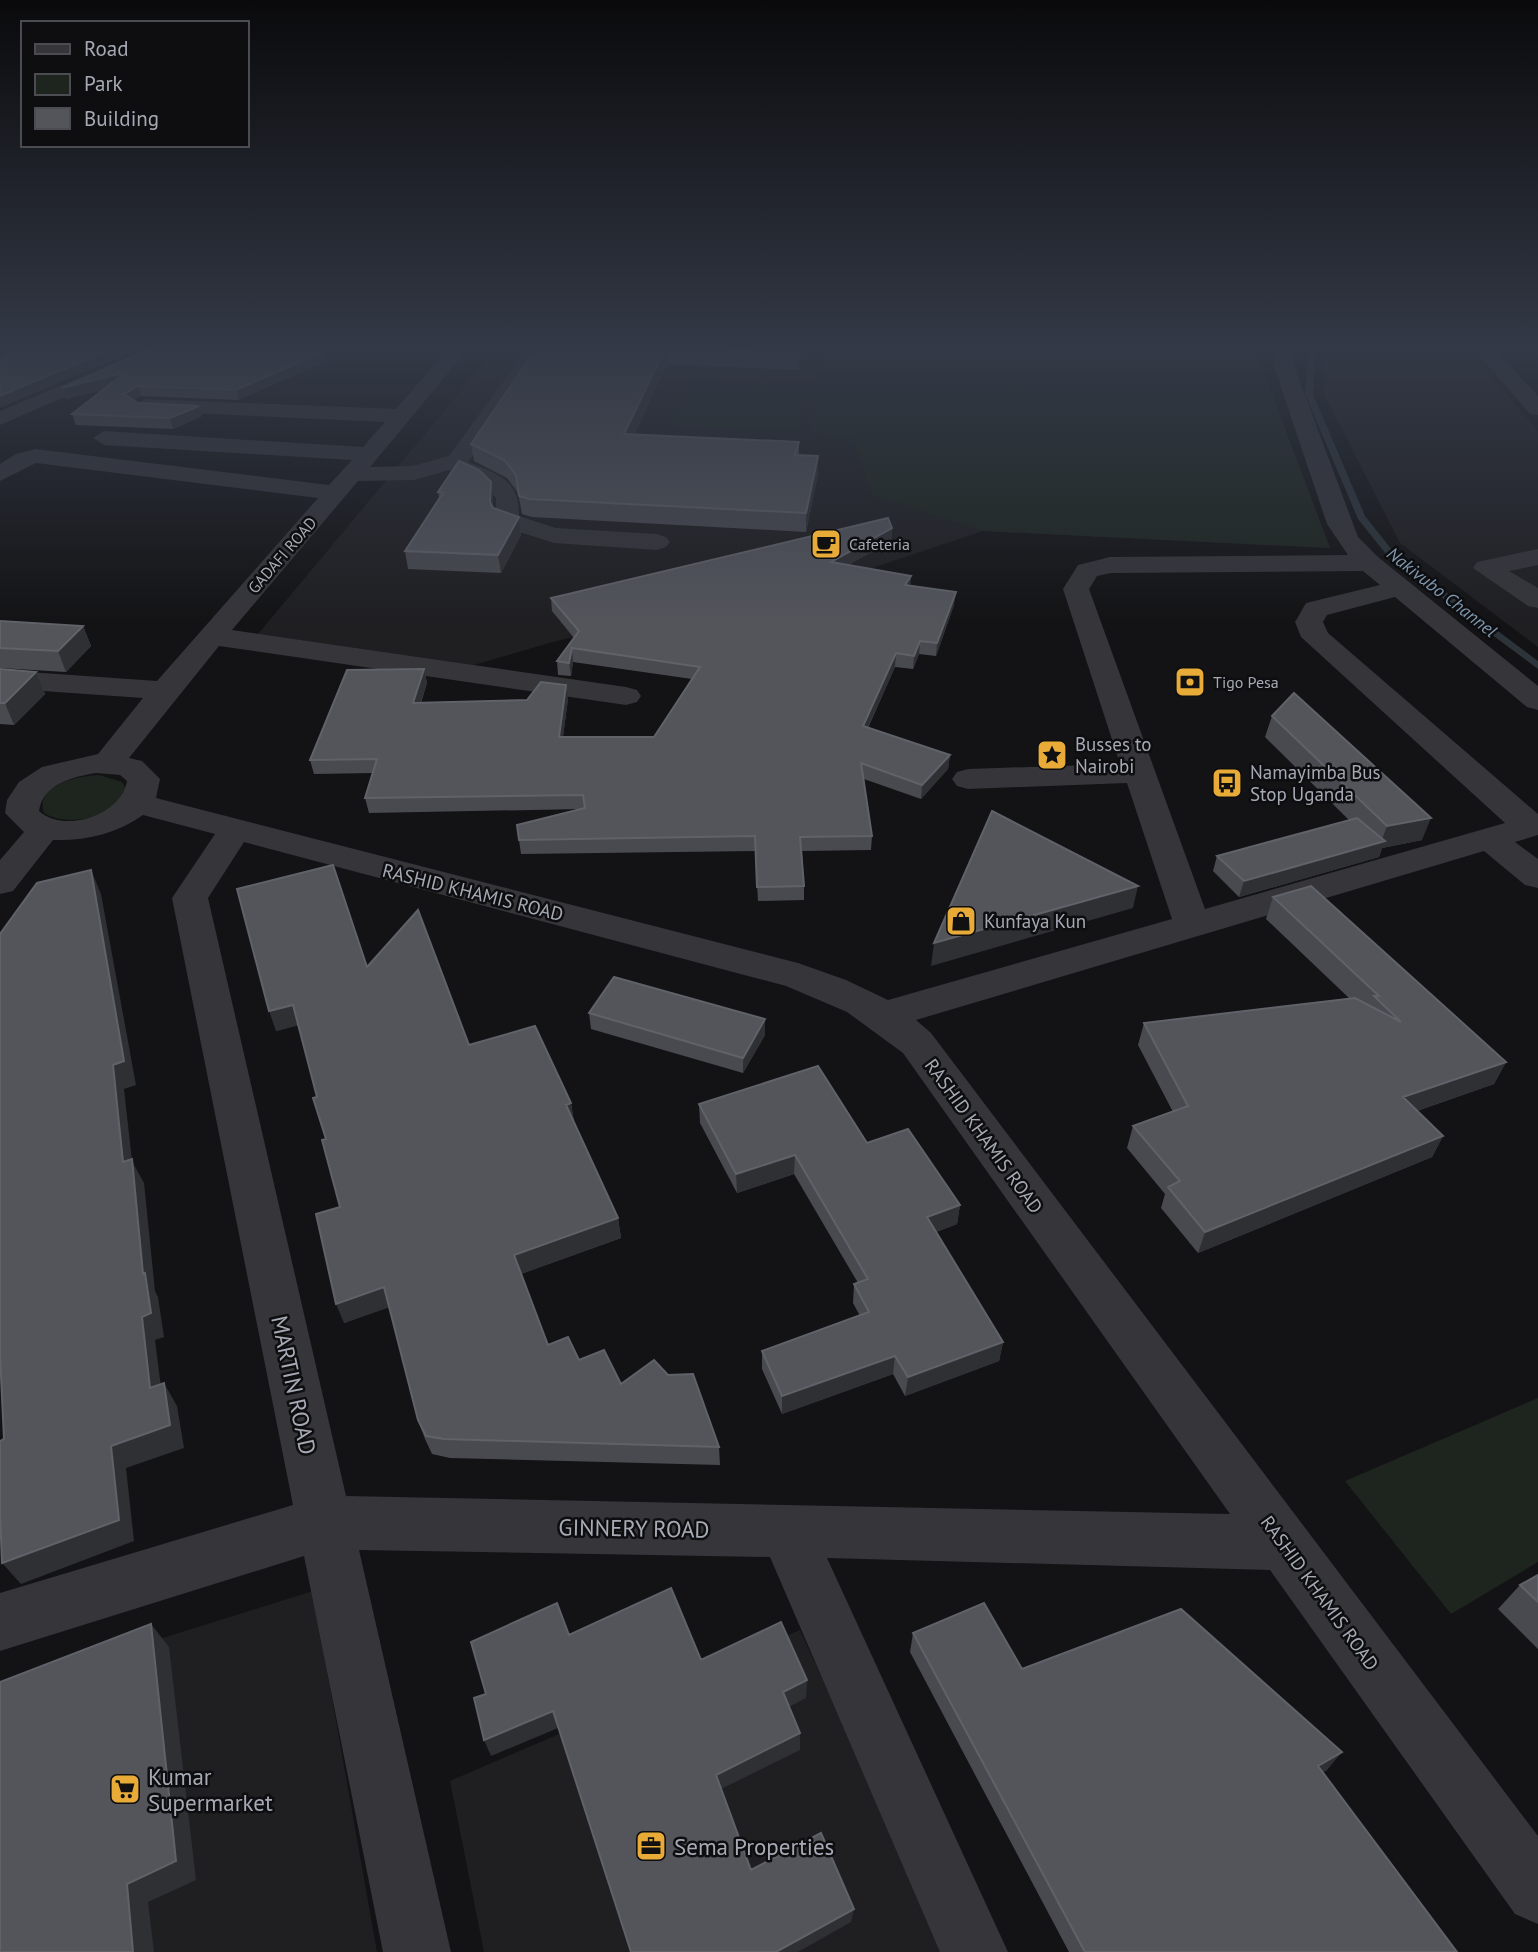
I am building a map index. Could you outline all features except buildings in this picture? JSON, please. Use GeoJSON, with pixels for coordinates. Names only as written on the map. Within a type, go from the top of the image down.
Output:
{"type":"FeatureCollection","features":[{"type":"Feature","properties":{"kind":"street"},"geometry":{"type":"LineString","coordinates":[[118,440],[353,474]]}},
{"type":"Feature","properties":{"kind":"street","name":"GADAFI ROAD"},"geometry":{"type":"LineString","coordinates":[[107,763],[212,636],[382,440]]}},
{"type":"Feature","properties":{"kind":"street"},"geometry":{"type":"LineString","coordinates":[[0,474],[24,459],[35,456],[353,474],[414,473],[453,464],[460,459],[473,440]]}},
{"type":"Feature","properties":{"kind":"street"},"geometry":{"type":"LineString","coordinates":[[1310,440],[1347,540],[1369,563],[1538,701]]}},
{"type":"Feature","properties":{"kind":"street"},"geometry":{"type":"LineString","coordinates":[[0,451],[24,459]]}},
{"type":"Feature","properties":{"kind":"street"},"geometry":{"type":"LineString","coordinates":[[453,464],[491,480],[509,497],[507,520],[555,536],[657,542]]}},
{"type":"Feature","properties":{"kind":"street"},"geometry":{"type":"LineString","coordinates":[[1538,557],[1486,568],[1538,600]]}},
{"type":"Feature","properties":{"kind":"street"},"geometry":{"type":"LineString","coordinates":[[1192,925],[1076,589],[1087,570],[1110,565],[1369,563]]}},
{"type":"Feature","properties":{"kind":"street"},"geometry":{"type":"LineString","coordinates":[[1400,588],[1316,609],[1309,622],[1315,638],[1533,825]]}},
{"type":"Feature","properties":{"kind":"street"},"geometry":{"type":"LineString","coordinates":[[212,636],[626,696]]}},
{"type":"Feature","properties":{"kind":"street"},"geometry":{"type":"LineString","coordinates":[[0,679],[166,691]]}},
{"type":"Feature","properties":{"kind":"street"},"geometry":{"type":"LineString","coordinates":[[107,763],[131,768],[144,779],[143,795],[118,817],[94,826],[67,831],[33,825],[22,813],[16,787],[74,767],[107,763]]}},
{"type":"Feature","properties":{"kind":"street"},"geometry":{"type":"LineString","coordinates":[[968,779],[1139,773]]}},
{"type":"Feature","properties":{"kind":"street","name":"RASHID KHAMIS ROAD"},"geometry":{"type":"LineString","coordinates":[[136,803],[799,976],[845,994],[886,1015],[916,1043],[1538,1891]]}},
{"type":"Feature","properties":{"kind":"street"},"geometry":{"type":"LineString","coordinates":[[886,1015],[1533,825]]}},
{"type":"Feature","properties":{"kind":"street"},"geometry":{"type":"LineString","coordinates":[[0,883],[44,829]]}},
{"type":"Feature","properties":{"kind":"street","name":"MARTIN ROAD"},"geometry":{"type":"LineString","coordinates":[[235,830],[190,898],[417,1952]]}},
{"type":"Feature","properties":{"kind":"street"},"geometry":{"type":"LineString","coordinates":[[1489,838],[1538,877]]}},
{"type":"Feature","properties":{"kind":"street","name":"GINNERY ROAD"},"geometry":{"type":"LineString","coordinates":[[0,1622],[323,1523],[786,1530],[1283,1543]]}},
{"type":"Feature","properties":{"kind":"street"},"geometry":{"type":"LineString","coordinates":[[786,1530],[974,1952]]}},
{"type":"Feature","properties":{"kind":"shaded area"},"geometry":{"type":"Polygon","coordinates":[[[420,440],[1289,440],[1330,548],[983,531],[863,571],[766,590],[553,642],[474,665],[258,634],[420,440]]]}},
{"type":"Feature","properties":{"kind":"shaded area"},"geometry":{"type":"Polygon","coordinates":[[[1348,440],[1538,440],[1538,647],[1400,543],[1348,440]]]}},
{"type":"Feature","properties":{"kind":"shaded area"},"geometry":{"type":"Polygon","coordinates":[[[313,1591],[377,1952],[0,1952],[0,1689],[313,1591]]]}},
{"type":"Feature","properties":{"kind":"shaded area"},"geometry":{"type":"Polygon","coordinates":[[[800,1630],[947,1952],[484,1952],[450,1781],[800,1630]]]}},
{"type":"Feature","properties":{"kind":"green space"},"geometry":{"type":"Polygon","coordinates":[[[853,440],[1289,440],[1330,548],[983,531],[872,495],[853,440]]]}},
{"type":"Feature","properties":{"kind":"green space"},"geometry":{"type":"Polygon","coordinates":[[[99,775],[122,782],[126,789],[121,799],[112,807],[90,818],[78,820],[66,820],[44,813],[43,803],[52,788],[70,780],[99,775]]]}},
{"type":"Feature","properties":{"kind":"green space"},"geometry":{"type":"Polygon","coordinates":[[[1538,1398],[1538,1562],[1451,1614],[1345,1481],[1538,1398]]]}},
{"type":"Feature","properties":{"kind":"waterway","name":"Nakivubo Channel"},"geometry":{"type":"LineString","coordinates":[[1328,440],[1361,517],[1393,557],[1538,666]]}},
{"type":"Feature","properties":{"kind":"place","name":"Cafeteria"},"geometry":{"type":"Point","coordinates":[826,544]}},
{"type":"Feature","properties":{"kind":"place","name":"Tigo Pesa"},"geometry":{"type":"Point","coordinates":[1190,682]}},
{"type":"Feature","properties":{"kind":"place","name":"Busses to Nairobi"},"geometry":{"type":"Point","coordinates":[1052,755]}},
{"type":"Feature","properties":{"kind":"place","name":"Namayimba Bus Stop Uganda"},"geometry":{"type":"Point","coordinates":[1227,783]}},
{"type":"Feature","properties":{"kind":"place","name":"Kunfaya Kun"},"geometry":{"type":"Point","coordinates":[961,921]}},
{"type":"Feature","properties":{"kind":"place","name":"Kumar Supermarket"},"geometry":{"type":"Point","coordinates":[125,1789]}},
{"type":"Feature","properties":{"kind":"place","name":"Sema Properties"},"geometry":{"type":"Point","coordinates":[651,1846]}}]}
